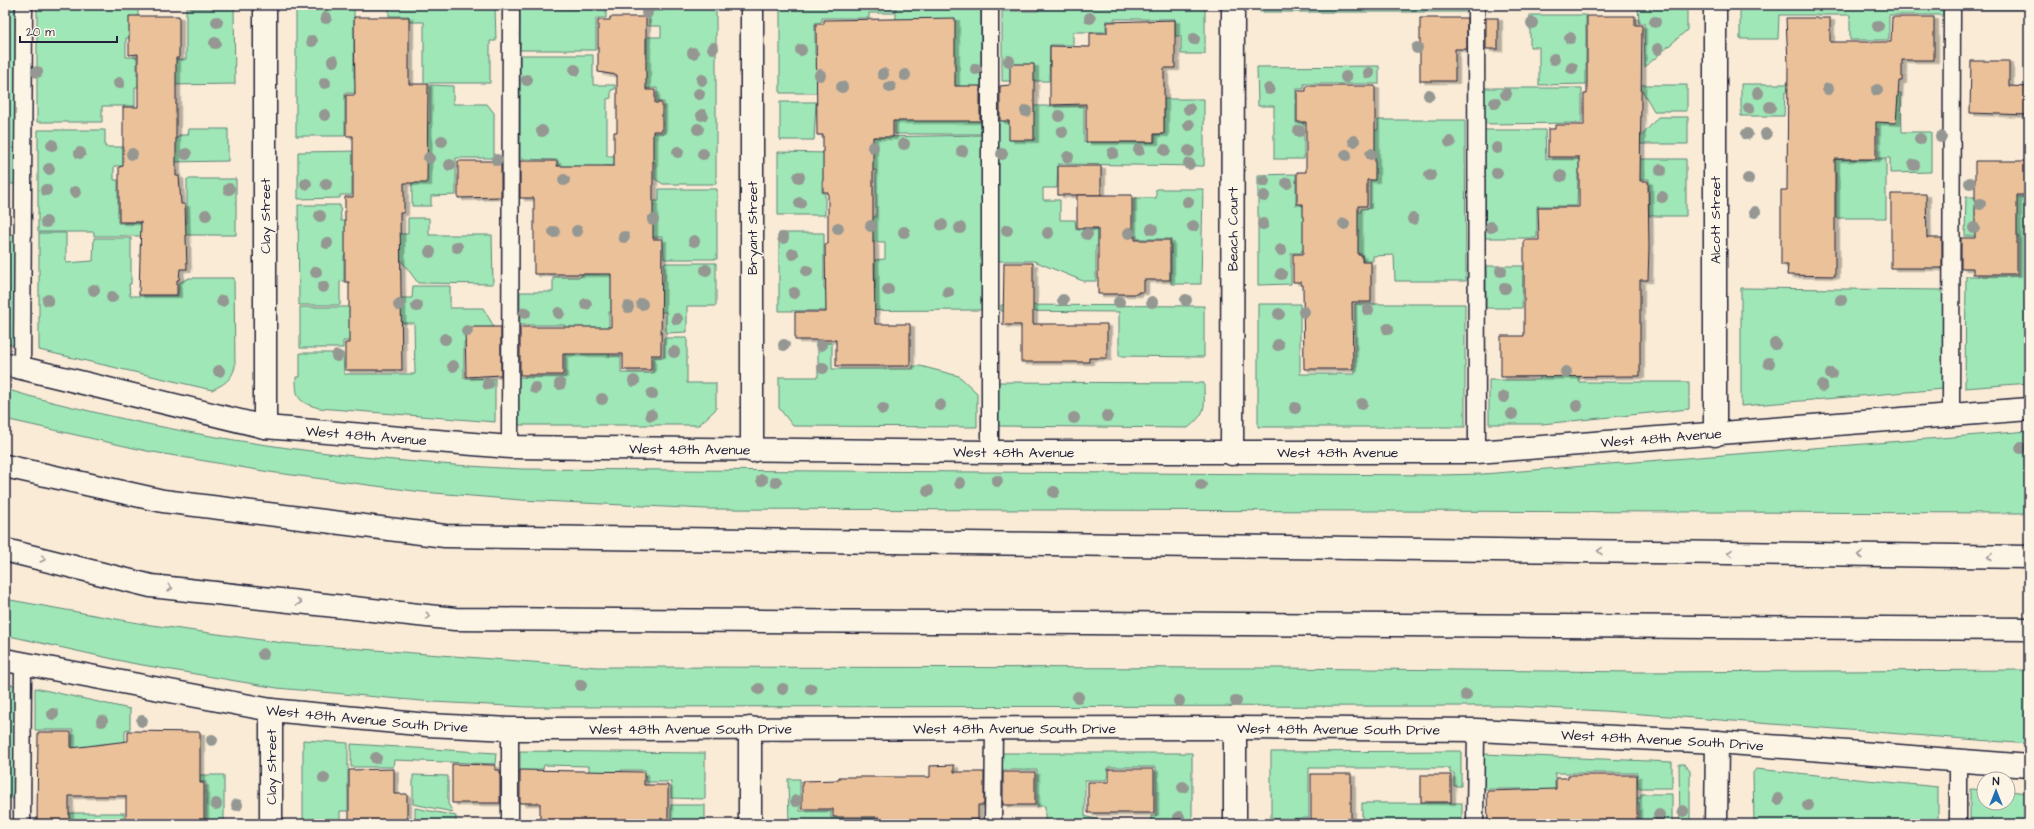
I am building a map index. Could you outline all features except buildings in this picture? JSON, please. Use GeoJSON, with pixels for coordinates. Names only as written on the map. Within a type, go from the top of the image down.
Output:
{"type":"FeatureCollection","features":[{"type":"Feature","properties":{"kind":"main road","name":"Clay Street"},"geometry":{"type":"LineString","coordinates":[[265,5],[265,427]]}},
{"type":"Feature","properties":{"kind":"main road","name":"Bryant Street"},"geometry":{"type":"LineString","coordinates":[[752,5],[752,451]]}},
{"type":"Feature","properties":{"kind":"main road","name":"Beach Court"},"geometry":{"type":"LineString","coordinates":[[1232,454],[1233,5]]}},
{"type":"Feature","properties":{"kind":"main road","name":"Alcott Street"},"geometry":{"type":"LineString","coordinates":[[1715,5],[1715,435]]}},
{"type":"Feature","properties":{"kind":"main road","name":"West 48th Avenue"},"geometry":{"type":"LineString","coordinates":[[14,367],[265,427],[510,447],[752,451],[1232,454],[1477,452],[1715,435],[2029,409]]}},
{"type":"Feature","properties":{"kind":"main road"},"geometry":{"type":"LineString","coordinates":[[5,466],[163,500],[445,536],[2029,557]]}},
{"type":"Feature","properties":{"kind":"main road"},"geometry":{"type":"LineString","coordinates":[[5,550],[152,586],[455,619],[2029,630]]}},
{"type":"Feature","properties":{"kind":"main road","name":"West 48th Avenue South Drive"},"geometry":{"type":"LineString","coordinates":[[14,662],[271,710],[428,725],[510,729],[1235,728],[1476,730],[1717,742],[2029,766]]}},
{"type":"Feature","properties":{"kind":"main road","name":"Clay Street"},"geometry":{"type":"LineString","coordinates":[[271,710],[271,824]]}},
{"type":"Feature","properties":{"kind":"main road"},"geometry":{"type":"LineString","coordinates":[[750,728],[750,824]]}},
{"type":"Feature","properties":{"kind":"main road"},"geometry":{"type":"LineString","coordinates":[[1235,728],[1235,824]]}},
{"type":"Feature","properties":{"kind":"main road"},"geometry":{"type":"LineString","coordinates":[[1716,824],[1717,742]]}},
{"type":"Feature","properties":{"kind":"lane"},"geometry":{"type":"LineString","coordinates":[[14,367],[24,5]]}},
{"type":"Feature","properties":{"kind":"lane"},"geometry":{"type":"LineString","coordinates":[[510,5],[510,447]]}},
{"type":"Feature","properties":{"kind":"lane"},"geometry":{"type":"LineString","coordinates":[[990,5],[990,452]]}},
{"type":"Feature","properties":{"kind":"lane"},"geometry":{"type":"LineString","coordinates":[[1476,5],[1477,452]]}},
{"type":"Feature","properties":{"kind":"lane"},"geometry":{"type":"LineString","coordinates":[[1951,415],[1952,5]]}},
{"type":"Feature","properties":{"kind":"lane"},"geometry":{"type":"LineString","coordinates":[[14,662],[22,824]]}},
{"type":"Feature","properties":{"kind":"lane"},"geometry":{"type":"LineString","coordinates":[[993,824],[994,728]]}},
{"type":"Feature","properties":{"kind":"lane"},"geometry":{"type":"LineString","coordinates":[[510,729],[510,824]]}},
{"type":"Feature","properties":{"kind":"lane"},"geometry":{"type":"LineString","coordinates":[[1475,824],[1476,730]]}},
{"type":"Feature","properties":{"kind":"lane"},"geometry":{"type":"LineString","coordinates":[[1958,761],[1958,824]]}},
{"type":"Feature","properties":{"kind":"green space"},"geometry":{"type":"Polygon","coordinates":[[[5,5],[15,5],[15,184],[5,184],[5,5]]]}},
{"type":"Feature","properties":{"kind":"green space"},"geometry":{"type":"Polygon","coordinates":[[[37,5],[138,5],[138,38],[126,38],[126,57],[137,57],[137,75],[169,75],[169,87],[135,87],[135,106],[102,106],[102,122],[37,122],[37,5]]]}},
{"type":"Feature","properties":{"kind":"green space"},"geometry":{"type":"Polygon","coordinates":[[[296,5],[495,5],[496,41],[490,41],[490,83],[424,83],[424,22],[410,22],[409,16],[389,16],[389,9],[354,9],[354,78],[387,79],[387,89],[355,89],[355,93],[345,93],[345,136],[296,136],[296,5]]]}},
{"type":"Feature","properties":{"kind":"green space"},"geometry":{"type":"Polygon","coordinates":[[[595,5],[606,5],[606,18],[596,18],[596,50],[520,50],[520,8],[595,9],[595,5]]]}},
{"type":"Feature","properties":{"kind":"green space"},"geometry":{"type":"Polygon","coordinates":[[[663,5],[716,5],[716,184],[663,184],[655,179],[655,162],[619,162],[648,133],[664,133],[664,102],[657,102],[657,88],[617,89],[639,61],[647,61],[647,37],[661,37],[661,26],[649,26],[649,11],[663,11],[663,5]]]}},
{"type":"Feature","properties":{"kind":"green space"},"geometry":{"type":"Polygon","coordinates":[[[780,5],[895,5],[895,13],[869,13],[869,18],[822,18],[822,22],[815,23],[815,55],[822,55],[825,93],[780,93],[780,5]]]}},
{"type":"Feature","properties":{"kind":"green space"},"geometry":{"type":"Polygon","coordinates":[[[896,5],[981,5],[981,134],[895,134],[896,5]]]}},
{"type":"Feature","properties":{"kind":"green space"},"geometry":{"type":"Polygon","coordinates":[[[1039,5],[1205,5],[1205,54],[1181,54],[1181,36],[1175,36],[1175,19],[1114,19],[1114,21],[1106,21],[1106,32],[1073,32],[1073,45],[1050,45],[1049,81],[1002,81],[1002,11],[1038,11],[1039,5]]]}},
{"type":"Feature","properties":{"kind":"green space"},"geometry":{"type":"Polygon","coordinates":[[[1260,5],[1467,5],[1467,12],[1260,12],[1260,5]]]}},
{"type":"Feature","properties":{"kind":"green space"},"geometry":{"type":"Polygon","coordinates":[[[1638,5],[1687,5],[1687,30],[1645,67],[1644,23],[1639,23],[1638,5]]]}},
{"type":"Feature","properties":{"kind":"green space"},"geometry":{"type":"Polygon","coordinates":[[[1740,5],[1943,5],[1943,15],[1889,15],[1889,40],[1850,40],[1850,15],[1779,15],[1778,39],[1740,39],[1740,5]]]}},
{"type":"Feature","properties":{"kind":"green space"},"geometry":{"type":"Polygon","coordinates":[[[1968,5],[2029,5],[2029,9],[1967,9],[1968,5]]]}},
{"type":"Feature","properties":{"kind":"green space"},"geometry":{"type":"Polygon","coordinates":[[[186,8],[234,8],[235,84],[170,85],[174,60],[186,59],[186,8]]]}},
{"type":"Feature","properties":{"kind":"green space"},"geometry":{"type":"Polygon","coordinates":[[[1530,15],[1586,15],[1586,84],[1539,85],[1539,47],[1530,47],[1530,15]]]}},
{"type":"Feature","properties":{"kind":"green space"},"geometry":{"type":"Polygon","coordinates":[[[520,55],[593,55],[593,85],[615,85],[615,89],[611,90],[611,98],[607,99],[607,156],[618,156],[615,166],[605,166],[558,200],[558,160],[520,159],[520,55]]]}},
{"type":"Feature","properties":{"kind":"green space"},"geometry":{"type":"Polygon","coordinates":[[[1379,66],[1379,84],[1304,84],[1304,89],[1296,89],[1296,123],[1304,123],[1304,159],[1274,159],[1274,106],[1258,106],[1257,67],[1379,66]]]}},
{"type":"Feature","properties":{"kind":"green space"},"geometry":{"type":"Polygon","coordinates":[[[1741,84],[1829,84],[1887,92],[1785,92],[1784,116],[1741,116],[1741,84]]]}},
{"type":"Feature","properties":{"kind":"green space"},"geometry":{"type":"Polygon","coordinates":[[[430,85],[453,86],[453,104],[487,104],[494,113],[494,158],[456,158],[456,195],[431,196],[431,206],[412,206],[412,184],[416,183],[416,162],[392,123],[430,123],[430,85]]]}},
{"type":"Feature","properties":{"kind":"green space"},"geometry":{"type":"Polygon","coordinates":[[[1639,85],[1687,85],[1687,111],[1654,111],[1639,85]]]}},
{"type":"Feature","properties":{"kind":"green space"},"geometry":{"type":"Polygon","coordinates":[[[1483,88],[1582,88],[1582,123],[1483,124],[1483,88]]]}},
{"type":"Feature","properties":{"kind":"green space"},"geometry":{"type":"Polygon","coordinates":[[[1845,93],[1901,93],[1902,132],[1931,132],[1931,172],[1890,173],[1890,158],[1878,158],[1878,129],[1843,129],[1845,93]]]}},
{"type":"Feature","properties":{"kind":"green space"},"geometry":{"type":"Polygon","coordinates":[[[1164,99],[1204,99],[1204,166],[1058,164],[1057,188],[1043,188],[1043,200],[1060,200],[1060,220],[1075,220],[1076,229],[1105,229],[1108,246],[1096,246],[1096,281],[1083,281],[1034,261],[998,261],[998,106],[1084,106],[1084,142],[1155,142],[1155,135],[1164,134],[1164,99]]]}},
{"type":"Feature","properties":{"kind":"green space"},"geometry":{"type":"Polygon","coordinates":[[[780,102],[816,102],[814,140],[780,140],[780,102]]]}},
{"type":"Feature","properties":{"kind":"green space"},"geometry":{"type":"Polygon","coordinates":[[[1658,117],[1688,117],[1688,144],[1618,144],[1640,138],[1658,117]]]}},
{"type":"Feature","properties":{"kind":"green space"},"geometry":{"type":"Polygon","coordinates":[[[1378,120],[1465,120],[1466,281],[1395,281],[1394,255],[1373,256],[1373,261],[1363,261],[1362,254],[1355,254],[1355,212],[1361,212],[1361,209],[1370,208],[1370,168],[1306,131],[1378,130],[1378,120]]]}},
{"type":"Feature","properties":{"kind":"green space"},"geometry":{"type":"Polygon","coordinates":[[[189,129],[228,129],[228,161],[169,162],[171,138],[179,138],[179,135],[188,135],[189,129]]]}},
{"type":"Feature","properties":{"kind":"green space"},"geometry":{"type":"Polygon","coordinates":[[[38,130],[105,130],[105,147],[168,147],[168,166],[114,166],[114,180],[118,180],[118,223],[168,223],[168,236],[94,236],[94,232],[38,232],[38,130]]]}},
{"type":"Feature","properties":{"kind":"green space"},"geometry":{"type":"Polygon","coordinates":[[[1483,130],[1545,130],[1546,159],[1637,159],[1637,173],[1578,174],[1577,206],[1537,206],[1537,238],[1483,238],[1483,130]]]}},
{"type":"Feature","properties":{"kind":"green space"},"geometry":{"type":"Polygon","coordinates":[[[982,135],[982,310],[779,311],[779,233],[824,233],[824,289],[875,289],[875,260],[885,259],[885,242],[829,241],[829,217],[876,217],[876,170],[863,170],[829,138],[982,135]]]}},
{"type":"Feature","properties":{"kind":"green space"},"geometry":{"type":"Polygon","coordinates":[[[361,151],[359,177],[352,177],[352,195],[340,195],[340,198],[298,199],[298,152],[361,151]]]}},
{"type":"Feature","properties":{"kind":"green space"},"geometry":{"type":"Polygon","coordinates":[[[778,152],[828,153],[825,181],[822,181],[822,193],[825,193],[825,215],[778,215],[778,152]]]}},
{"type":"Feature","properties":{"kind":"green space"},"geometry":{"type":"Polygon","coordinates":[[[1639,159],[1686,159],[1686,216],[1649,216],[1649,179],[1639,179],[1639,159]]]}},
{"type":"Feature","properties":{"kind":"green space"},"geometry":{"type":"Polygon","coordinates":[[[1886,159],[1886,218],[1836,218],[1836,173],[1788,173],[1788,160],[1886,159]]]}},
{"type":"Feature","properties":{"kind":"green space"},"geometry":{"type":"Polygon","coordinates":[[[1296,174],[1296,205],[1304,205],[1308,250],[1302,250],[1301,253],[1291,253],[1291,284],[1258,285],[1258,175],[1296,174]]]}},
{"type":"Feature","properties":{"kind":"green space"},"geometry":{"type":"Polygon","coordinates":[[[187,179],[236,179],[236,235],[169,235],[169,223],[187,223],[187,179]]]}},
{"type":"Feature","properties":{"kind":"green space"},"geometry":{"type":"Polygon","coordinates":[[[659,189],[717,189],[717,259],[664,259],[663,237],[615,237],[642,205],[654,205],[654,201],[659,201],[659,189]]]}},
{"type":"Feature","properties":{"kind":"green space"},"geometry":{"type":"Polygon","coordinates":[[[1156,189],[1203,189],[1201,284],[1171,284],[1171,239],[1137,239],[1137,236],[1109,236],[1109,232],[1134,232],[1134,198],[1156,198],[1156,189]]]}},
{"type":"Feature","properties":{"kind":"green space"},"geometry":{"type":"Polygon","coordinates":[[[1966,197],[2029,197],[2029,383],[1965,388],[1966,276],[2019,276],[2019,237],[1965,236],[1966,197]]]}},
{"type":"Feature","properties":{"kind":"green space"},"geometry":{"type":"Polygon","coordinates":[[[298,205],[340,205],[341,221],[353,221],[353,254],[344,255],[344,281],[340,282],[340,305],[299,305],[298,205]]]}},
{"type":"Feature","properties":{"kind":"green space"},"geometry":{"type":"Polygon","coordinates":[[[408,218],[429,218],[429,235],[492,235],[493,284],[418,283],[401,260],[390,260],[390,234],[408,234],[408,218]]]}},
{"type":"Feature","properties":{"kind":"green space"},"geometry":{"type":"Polygon","coordinates":[[[39,233],[66,233],[66,263],[93,261],[94,238],[131,238],[131,284],[129,284],[130,296],[178,296],[179,283],[189,278],[234,278],[235,367],[229,379],[212,390],[39,350],[39,233]]]}},
{"type":"Feature","properties":{"kind":"green space"},"geometry":{"type":"Polygon","coordinates":[[[5,234],[15,234],[15,346],[5,343],[5,234]]]}},
{"type":"Feature","properties":{"kind":"green space"},"geometry":{"type":"Polygon","coordinates":[[[600,253],[635,312],[609,312],[609,356],[621,356],[621,373],[653,373],[653,357],[664,357],[664,338],[687,338],[687,383],[716,383],[716,409],[699,425],[517,425],[517,377],[565,377],[565,325],[520,325],[520,292],[553,292],[553,277],[581,277],[582,274],[599,274],[600,253]]]}},
{"type":"Feature","properties":{"kind":"green space"},"geometry":{"type":"Polygon","coordinates":[[[664,263],[716,263],[716,306],[687,306],[687,332],[666,333],[666,312],[636,312],[655,283],[664,282],[664,263]]]}},
{"type":"Feature","properties":{"kind":"green space"},"geometry":{"type":"Polygon","coordinates":[[[1486,266],[1523,266],[1522,308],[1486,308],[1486,266]]]}},
{"type":"Feature","properties":{"kind":"green space"},"geometry":{"type":"Polygon","coordinates":[[[413,286],[450,286],[450,308],[483,308],[493,325],[495,338],[464,342],[464,378],[495,379],[495,422],[319,408],[302,401],[298,395],[296,384],[296,377],[300,377],[300,353],[343,353],[344,374],[415,374],[414,323],[393,323],[360,298],[412,298],[413,286]]]}},
{"type":"Feature","properties":{"kind":"green space"},"geometry":{"type":"Polygon","coordinates":[[[1741,288],[1944,290],[1943,389],[1741,406],[1741,288]]]}},
{"type":"Feature","properties":{"kind":"green space"},"geometry":{"type":"Polygon","coordinates":[[[1258,304],[1300,304],[1300,374],[1355,374],[1355,304],[1465,304],[1465,427],[1258,427],[1258,304]]]}},
{"type":"Feature","properties":{"kind":"green space"},"geometry":{"type":"Polygon","coordinates":[[[1001,305],[1204,306],[1204,357],[1119,356],[1119,312],[1001,311],[1001,305]]]}},
{"type":"Feature","properties":{"kind":"green space"},"geometry":{"type":"Polygon","coordinates":[[[300,307],[359,307],[352,341],[343,341],[343,348],[300,348],[300,307]]]}},
{"type":"Feature","properties":{"kind":"green space"},"geometry":{"type":"Polygon","coordinates":[[[818,343],[832,343],[832,369],[913,369],[913,366],[920,366],[959,376],[977,393],[977,427],[793,426],[779,408],[779,377],[818,377],[818,343]]]}},
{"type":"Feature","properties":{"kind":"green space"},"geometry":{"type":"Polygon","coordinates":[[[1540,352],[1579,352],[1579,382],[1689,382],[1689,409],[1542,424],[1489,424],[1489,380],[1540,380],[1540,352]]]}},
{"type":"Feature","properties":{"kind":"green space"},"geometry":{"type":"Polygon","coordinates":[[[998,382],[1204,383],[1204,408],[1199,417],[1188,428],[998,426],[998,382]]]}},
{"type":"Feature","properties":{"kind":"green space"},"geometry":{"type":"Polygon","coordinates":[[[5,389],[102,414],[258,444],[415,462],[521,469],[1441,475],[1483,474],[2029,431],[2029,513],[706,509],[521,500],[422,492],[269,472],[147,451],[5,419],[5,389]]]}},
{"type":"Feature","properties":{"kind":"green space"},"geometry":{"type":"Polygon","coordinates":[[[5,599],[144,624],[283,643],[597,667],[1280,668],[1639,672],[2029,670],[2029,744],[1604,711],[1507,706],[527,707],[433,702],[277,688],[131,663],[5,635],[5,599]]]}},
{"type":"Feature","properties":{"kind":"green space"},"geometry":{"type":"Polygon","coordinates":[[[5,683],[17,686],[17,798],[5,798],[5,683]]]}},
{"type":"Feature","properties":{"kind":"green space"},"geometry":{"type":"Polygon","coordinates":[[[35,688],[130,709],[130,729],[125,730],[125,758],[72,757],[73,730],[35,730],[35,688]]]}},
{"type":"Feature","properties":{"kind":"green space"},"geometry":{"type":"Polygon","coordinates":[[[303,740],[348,743],[348,811],[340,811],[340,824],[303,824],[303,740]]]}},
{"type":"Feature","properties":{"kind":"green space"},"geometry":{"type":"Polygon","coordinates":[[[351,744],[496,753],[495,764],[394,760],[393,767],[351,767],[351,744]]]}},
{"type":"Feature","properties":{"kind":"green space"},"geometry":{"type":"Polygon","coordinates":[[[520,751],[705,753],[705,799],[671,798],[671,782],[646,782],[645,770],[621,770],[621,781],[589,781],[589,766],[544,765],[543,769],[538,769],[538,775],[520,775],[520,751]]]}},
{"type":"Feature","properties":{"kind":"green space"},"geometry":{"type":"Polygon","coordinates":[[[1461,751],[1461,786],[1454,786],[1454,773],[1450,773],[1450,768],[1309,768],[1309,818],[1271,819],[1271,752],[1461,751]]]}},
{"type":"Feature","properties":{"kind":"green space"},"geometry":{"type":"Polygon","coordinates":[[[1000,753],[1192,753],[1192,824],[1151,824],[1151,816],[1156,816],[1156,767],[1108,767],[1107,780],[1085,780],[1085,816],[1110,824],[1045,824],[1045,806],[1037,806],[1037,770],[1000,770],[1000,753]]]}},
{"type":"Feature","properties":{"kind":"green space"},"geometry":{"type":"Polygon","coordinates":[[[1484,754],[1672,762],[1672,788],[1638,788],[1637,773],[1555,773],[1555,794],[1531,814],[1531,789],[1484,789],[1484,754]]]}},
{"type":"Feature","properties":{"kind":"green space"},"geometry":{"type":"Polygon","coordinates":[[[1679,764],[1684,764],[1690,771],[1690,824],[1680,824],[1679,764]]]}},
{"type":"Feature","properties":{"kind":"green space"},"geometry":{"type":"Polygon","coordinates":[[[1756,769],[1938,787],[1938,824],[1754,824],[1753,773],[1756,769]]]}},
{"type":"Feature","properties":{"kind":"green space"},"geometry":{"type":"Polygon","coordinates":[[[185,775],[224,775],[224,821],[206,821],[206,782],[185,782],[185,775]]]}},
{"type":"Feature","properties":{"kind":"green space"},"geometry":{"type":"Polygon","coordinates":[[[413,775],[448,776],[448,804],[453,812],[413,804],[413,775]]]}},
{"type":"Feature","properties":{"kind":"green space"},"geometry":{"type":"Polygon","coordinates":[[[788,779],[800,779],[800,811],[831,811],[831,818],[878,818],[878,824],[789,824],[788,779]]]}},
{"type":"Feature","properties":{"kind":"green space"},"geometry":{"type":"Polygon","coordinates":[[[1970,789],[1976,789],[1976,811],[2016,811],[2016,792],[2029,793],[2029,824],[1970,824],[1970,789]]]}},
{"type":"Feature","properties":{"kind":"green space"},"geometry":{"type":"Polygon","coordinates":[[[1641,794],[1672,794],[1672,824],[1639,824],[1639,803],[1632,803],[1632,798],[1641,798],[1641,794]]]}},
{"type":"Feature","properties":{"kind":"green space"},"geometry":{"type":"Polygon","coordinates":[[[1362,803],[1462,803],[1462,824],[1362,824],[1362,803]]]}},
{"type":"Feature","properties":{"kind":"green space"},"geometry":{"type":"Polygon","coordinates":[[[671,805],[705,805],[705,824],[671,824],[671,805]]]}},
{"type":"Feature","properties":{"kind":"green space"},"geometry":{"type":"Polygon","coordinates":[[[415,808],[456,816],[456,824],[415,824],[415,808]]]}},
{"type":"Feature","properties":{"kind":"green space"},"geometry":{"type":"Polygon","coordinates":[[[69,813],[124,813],[124,824],[69,824],[69,813]]]}}]}
